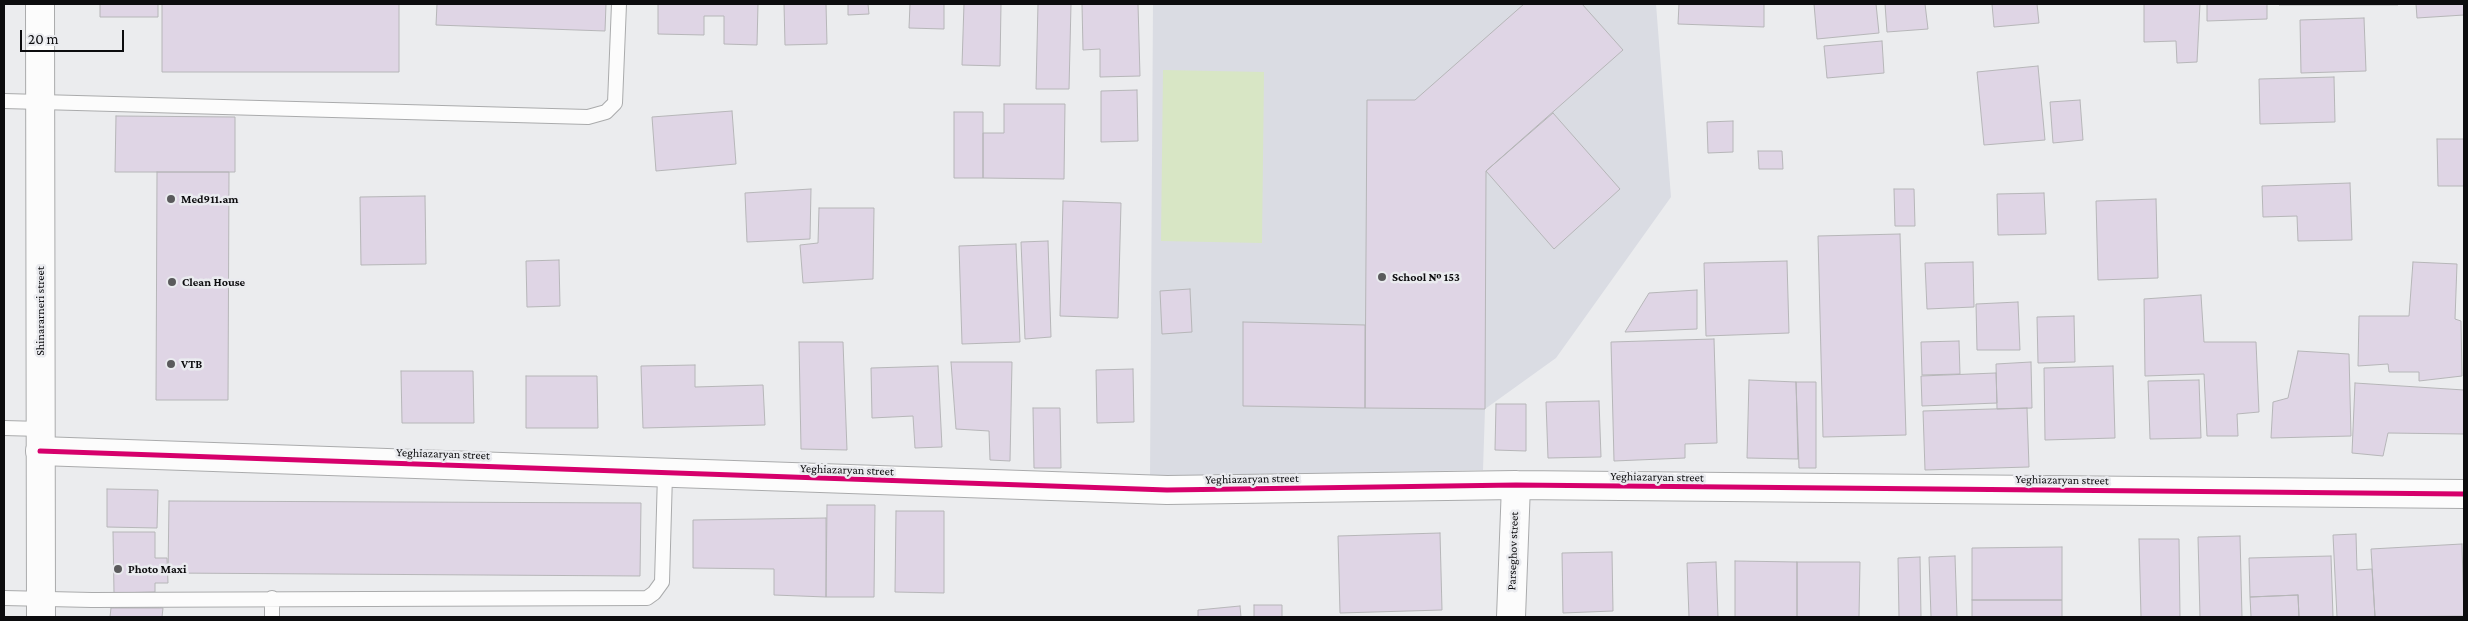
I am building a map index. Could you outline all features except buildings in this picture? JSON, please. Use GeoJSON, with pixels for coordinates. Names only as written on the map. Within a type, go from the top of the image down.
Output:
{"type":"FeatureCollection","features":[{"type":"Feature","properties":{"kind":"street","name":"Shinararneri street"},"geometry":{"type":"LineString","coordinates":[[40,4],[41,608]]}},
{"type":"Feature","properties":{"kind":"street","name":"Yeghiazaryan street"},"geometry":{"type":"LineString","coordinates":[[40,440],[665,474],[1167,490],[1516,485],[2464,494]]}},
{"type":"Feature","properties":{"kind":"street","name":"Parseghov street"},"geometry":{"type":"LineString","coordinates":[[1511,617],[1516,485]]}},
{"type":"Feature","properties":{"kind":"lane"},"geometry":{"type":"LineString","coordinates":[[4,101],[588,117],[606,112],[615,104],[619,4]]}},
{"type":"Feature","properties":{"kind":"lane"},"geometry":{"type":"LineString","coordinates":[[4,428],[40,440]]}},
{"type":"Feature","properties":{"kind":"lane"},"geometry":{"type":"LineString","coordinates":[[4,598],[41,608],[272,598],[647,598],[654,593],[662,582],[665,474]]}},
{"type":"Feature","properties":{"kind":"lane"},"geometry":{"type":"LineString","coordinates":[[272,598],[272,617]]}},
{"type":"Feature","properties":{"kind":"shaded area","name":"School № 153"},"geometry":{"type":"Polygon","coordinates":[[[1153,4],[1656,4],[1671,197],[1556,358],[1485,409],[1483,470],[1150,477],[1153,4]]]}},
{"type":"Feature","properties":{"kind":"green space"},"geometry":{"type":"Polygon","coordinates":[[[1163,70],[1264,72],[1262,243],[1161,241],[1163,70]]]}},
{"type":"Feature","properties":{"kind":"cycle path"},"geometry":{"type":"LineString","coordinates":[[40,451],[1167,490],[1516,485],[2464,494]]}},
{"type":"Feature","properties":{"kind":"place","name":"Med911.am"},"geometry":{"type":"Point","coordinates":[171,199]}},
{"type":"Feature","properties":{"kind":"place","name":"School № 153"},"geometry":{"type":"Point","coordinates":[1382,277]}},
{"type":"Feature","properties":{"kind":"place","name":"Clean House"},"geometry":{"type":"Point","coordinates":[172,282]}},
{"type":"Feature","properties":{"kind":"place","name":"VTB"},"geometry":{"type":"Point","coordinates":[171,364]}},
{"type":"Feature","properties":{"kind":"place","name":"Photo Maxi"},"geometry":{"type":"Point","coordinates":[118,569]}}]}
